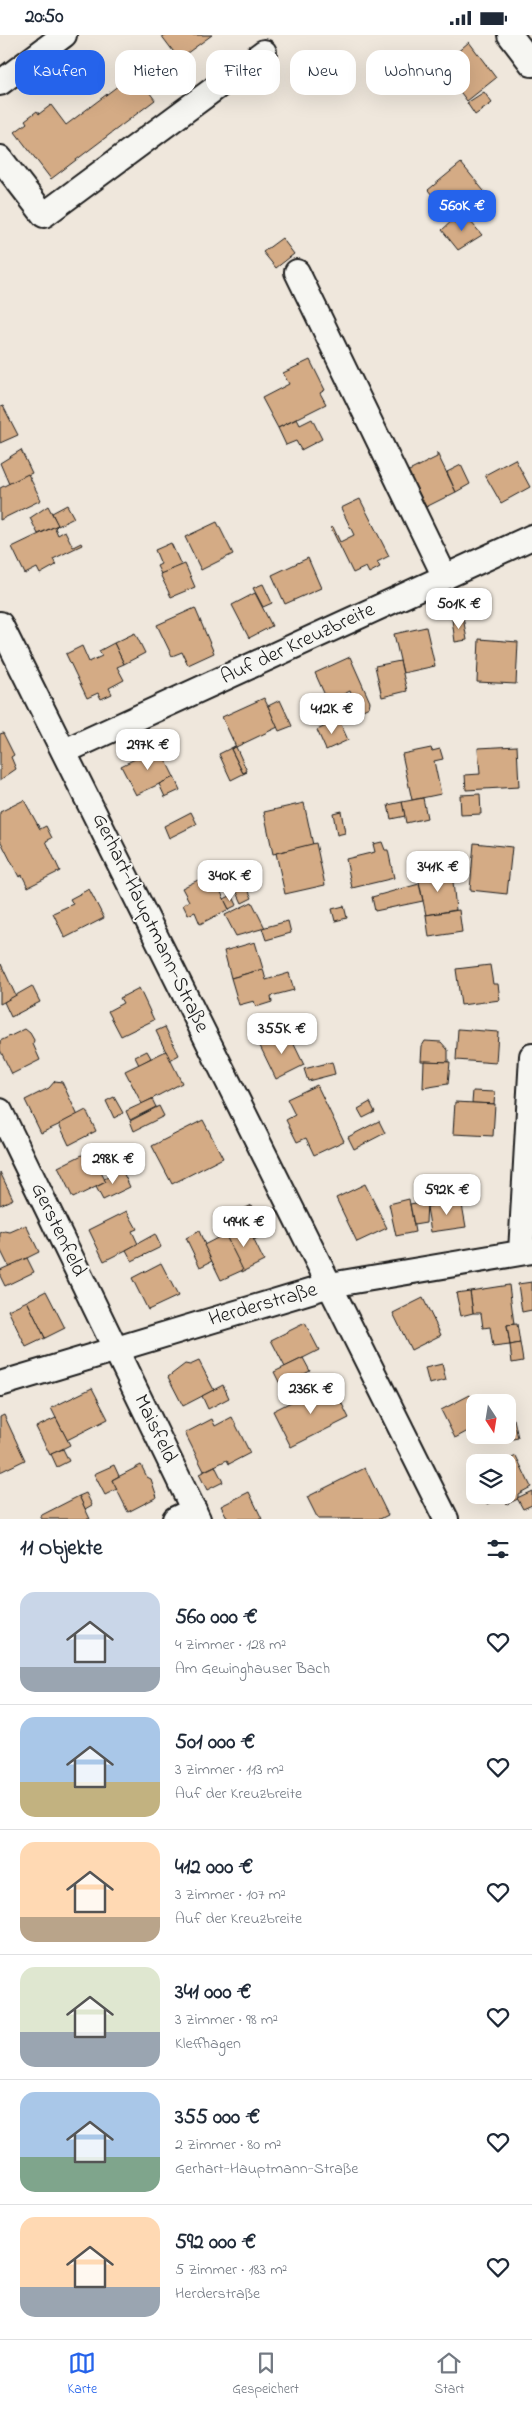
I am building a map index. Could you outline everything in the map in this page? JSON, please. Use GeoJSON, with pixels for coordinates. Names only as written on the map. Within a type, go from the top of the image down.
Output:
{"type":"FeatureCollection","features":[{"type":"Feature","properties":{"kind":"street"},"geometry":{"type":"LineString","coordinates":[[0,83],[64,35]]}},
{"type":"Feature","properties":{"kind":"street"},"geometry":{"type":"LineString","coordinates":[[510,35],[532,64]]}},
{"type":"Feature","properties":{"kind":"street"},"geometry":{"type":"LineString","coordinates":[[0,158],[44,215],[206,95]]}},
{"type":"Feature","properties":{"kind":"street"},"geometry":{"type":"LineString","coordinates":[[297,272],[445,577]]}},
{"type":"Feature","properties":{"kind":"street","name":"Auf der Kreuzbreite"},"geometry":{"type":"LineString","coordinates":[[65,751],[532,537]]}},
{"type":"Feature","properties":{"kind":"street","name":"Gerhart-Hauptmann-Straße"},"geometry":{"type":"LineString","coordinates":[[0,624],[65,751],[446,1519]]}},
{"type":"Feature","properties":{"kind":"street"},"geometry":{"type":"LineString","coordinates":[[527,1252],[532,1055]]}},
{"type":"Feature","properties":{"kind":"street","name":"Gerstenfeld"},"geometry":{"type":"LineString","coordinates":[[0,1111],[116,1348]]}},
{"type":"Feature","properties":{"kind":"street","name":"Herderstraße"},"geometry":{"type":"LineString","coordinates":[[0,1384],[330,1285],[527,1252]]}},
{"type":"Feature","properties":{"kind":"street","name":"Maisfeld"},"geometry":{"type":"LineString","coordinates":[[116,1348],[189,1516]]}},
{"type":"Feature","properties":{"kind":"building"},"geometry":{"type":"Polygon","coordinates":[[[161,35],[212,35],[191,50],[172,50],[161,35]]]}},
{"type":"Feature","properties":{"kind":"building"},"geometry":{"type":"Polygon","coordinates":[[[469,42],[496,78],[467,101],[463,95],[470,95],[470,50],[460,50],[469,42]]]}},
{"type":"Feature","properties":{"kind":"building"},"geometry":{"type":"Polygon","coordinates":[[[115,88],[115,95],[151,95],[155,100],[51,179],[15,132],[27,123],[25,120],[37,111],[39,114],[51,105],[66,125],[115,88]]]}},
{"type":"Feature","properties":{"kind":"building"},"geometry":{"type":"Polygon","coordinates":[[[484,92],[492,103],[475,115],[467,103],[484,92]]]}},
{"type":"Feature","properties":{"kind":"building"},"geometry":{"type":"Polygon","coordinates":[[[461,163],[488,196],[455,223],[428,190],[461,163]]]}},
{"type":"Feature","properties":{"kind":"building"},"geometry":{"type":"Polygon","coordinates":[[[465,215],[482,235],[458,250],[442,230],[453,220],[455,223],[465,215]]]}},
{"type":"Feature","properties":{"kind":"building"},"geometry":{"type":"Polygon","coordinates":[[[282,238],[294,254],[276,268],[263,252],[282,238]]]}},
{"type":"Feature","properties":{"kind":"building"},"geometry":{"type":"Polygon","coordinates":[[[310,360],[325,390],[320,393],[326,404],[278,428],[262,398],[289,384],[283,373],[310,360]]]}},
{"type":"Feature","properties":{"kind":"building"},"geometry":{"type":"Polygon","coordinates":[[[3,406],[18,435],[0,443],[0,407],[3,406]]]}},
{"type":"Feature","properties":{"kind":"building"},"geometry":{"type":"Polygon","coordinates":[[[297,419],[300,425],[312,419],[322,439],[301,450],[296,441],[286,445],[278,428],[297,419]]]}},
{"type":"Feature","properties":{"kind":"building"},"geometry":{"type":"Polygon","coordinates":[[[21,450],[32,473],[9,484],[0,463],[21,450]]]}},
{"type":"Feature","properties":{"kind":"building"},"geometry":{"type":"Polygon","coordinates":[[[437,453],[456,492],[426,507],[406,468],[409,471],[437,457],[437,453]]]}},
{"type":"Feature","properties":{"kind":"building"},"geometry":{"type":"Polygon","coordinates":[[[515,459],[530,487],[501,503],[485,475],[515,459]]]}},
{"type":"Feature","properties":{"kind":"building"},"geometry":{"type":"Polygon","coordinates":[[[461,465],[470,484],[456,492],[447,472],[461,465]]]}},
{"type":"Feature","properties":{"kind":"building"},"geometry":{"type":"Polygon","coordinates":[[[28,474],[41,500],[0,520],[0,488],[28,474]]]}},
{"type":"Feature","properties":{"kind":"building"},"geometry":{"type":"Polygon","coordinates":[[[360,499],[389,556],[377,562],[380,567],[369,573],[366,567],[353,573],[331,528],[333,527],[340,542],[354,535],[341,508],[360,499]]]}},
{"type":"Feature","properties":{"kind":"building"},"geometry":{"type":"Polygon","coordinates":[[[67,505],[74,518],[58,526],[52,513],[67,505]]]}},
{"type":"Feature","properties":{"kind":"building"},"geometry":{"type":"Polygon","coordinates":[[[48,506],[58,525],[38,534],[30,518],[48,506]]]}},
{"type":"Feature","properties":{"kind":"building"},"geometry":{"type":"Polygon","coordinates":[[[217,522],[233,554],[201,570],[185,537],[217,522]]]}},
{"type":"Feature","properties":{"kind":"building"},"geometry":{"type":"Polygon","coordinates":[[[58,525],[55,528],[58,535],[65,531],[73,547],[81,543],[82,545],[53,559],[56,565],[40,574],[37,568],[25,574],[12,547],[58,525]]]}},
{"type":"Feature","properties":{"kind":"building"},"geometry":{"type":"Polygon","coordinates":[[[171,543],[181,565],[161,574],[157,566],[161,564],[155,550],[171,543]]]}},
{"type":"Feature","properties":{"kind":"building"},"geometry":{"type":"Polygon","coordinates":[[[308,558],[321,588],[285,604],[272,575],[308,558]]]}},
{"type":"Feature","properties":{"kind":"building"},"geometry":{"type":"Polygon","coordinates":[[[185,564],[195,587],[171,597],[160,574],[185,564]]]}},
{"type":"Feature","properties":{"kind":"building"},"geometry":{"type":"Polygon","coordinates":[[[263,584],[272,603],[263,607],[253,588],[263,584]]]}},
{"type":"Feature","properties":{"kind":"building"},"geometry":{"type":"Polygon","coordinates":[[[255,593],[272,626],[249,638],[232,605],[255,593]]]}},
{"type":"Feature","properties":{"kind":"building"},"geometry":{"type":"Polygon","coordinates":[[[195,608],[214,653],[188,665],[182,652],[172,656],[157,625],[195,608]]]}},
{"type":"Feature","properties":{"kind":"building"},"geometry":{"type":"Polygon","coordinates":[[[463,617],[467,640],[455,642],[452,619],[463,617]]]}},
{"type":"Feature","properties":{"kind":"building"},"geometry":{"type":"Polygon","coordinates":[[[426,627],[435,666],[403,673],[394,634],[426,627]]]}},
{"type":"Feature","properties":{"kind":"building"},"geometry":{"type":"Polygon","coordinates":[[[135,633],[145,653],[124,664],[114,643],[135,633]]]}},
{"type":"Feature","properties":{"kind":"building"},"geometry":{"type":"Polygon","coordinates":[[[479,639],[518,642],[516,684],[477,682],[479,639]]]}},
{"type":"Feature","properties":{"kind":"building"},"geometry":{"type":"Polygon","coordinates":[[[114,643],[124,664],[117,667],[124,680],[109,688],[112,694],[101,699],[98,693],[87,698],[66,654],[82,646],[89,662],[102,656],[99,651],[114,643]]]}},
{"type":"Feature","properties":{"kind":"building"},"geometry":{"type":"Polygon","coordinates":[[[350,657],[370,702],[369,707],[359,712],[350,691],[328,702],[315,673],[350,657]]]}},
{"type":"Feature","properties":{"kind":"building"},"geometry":{"type":"Polygon","coordinates":[[[400,661],[407,691],[382,697],[375,666],[400,661]]]}},
{"type":"Feature","properties":{"kind":"building"},"geometry":{"type":"Polygon","coordinates":[[[264,698],[278,727],[236,747],[222,717],[264,698]]]}},
{"type":"Feature","properties":{"kind":"building"},"geometry":{"type":"Polygon","coordinates":[[[280,700],[292,726],[279,731],[268,706],[280,700]]]}},
{"type":"Feature","properties":{"kind":"building"},"geometry":{"type":"Polygon","coordinates":[[[339,720],[348,740],[326,750],[317,730],[339,720]]]}},
{"type":"Feature","properties":{"kind":"building"},"geometry":{"type":"Polygon","coordinates":[[[3,733],[14,755],[11,757],[16,769],[0,780],[0,734],[3,733]]]}},
{"type":"Feature","properties":{"kind":"building"},"geometry":{"type":"Polygon","coordinates":[[[235,746],[231,749],[243,773],[247,772],[231,780],[219,754],[235,746]]]}},
{"type":"Feature","properties":{"kind":"building"},"geometry":{"type":"Polygon","coordinates":[[[517,746],[519,787],[466,790],[465,775],[480,774],[478,748],[517,746]]]}},
{"type":"Feature","properties":{"kind":"building"},"geometry":{"type":"Polygon","coordinates":[[[159,747],[174,777],[136,795],[121,766],[159,747]]]}},
{"type":"Feature","properties":{"kind":"building"},"geometry":{"type":"Polygon","coordinates":[[[236,747],[247,771],[243,773],[231,749],[236,747]]]}},
{"type":"Feature","properties":{"kind":"building"},"geometry":{"type":"Polygon","coordinates":[[[431,748],[432,751],[440,749],[443,759],[434,761],[441,794],[412,800],[402,754],[431,748]]]}},
{"type":"Feature","properties":{"kind":"building"},"geometry":{"type":"Polygon","coordinates":[[[174,777],[180,790],[165,797],[159,784],[174,777]]]}},
{"type":"Feature","properties":{"kind":"building"},"geometry":{"type":"Polygon","coordinates":[[[480,794],[481,814],[461,815],[460,795],[480,794]]]}},
{"type":"Feature","properties":{"kind":"building"},"geometry":{"type":"Polygon","coordinates":[[[423,798],[427,818],[406,823],[402,802],[423,798]]]}},
{"type":"Feature","properties":{"kind":"building"},"geometry":{"type":"Polygon","coordinates":[[[24,800],[40,829],[46,826],[52,838],[46,841],[60,871],[28,887],[22,875],[19,877],[0,840],[0,812],[24,800]]]}},
{"type":"Feature","properties":{"kind":"building"},"geometry":{"type":"Polygon","coordinates":[[[402,802],[405,816],[391,819],[388,805],[402,802]]]}},
{"type":"Feature","properties":{"kind":"building"},"geometry":{"type":"Polygon","coordinates":[[[304,803],[313,845],[273,854],[264,812],[304,803]]]}},
{"type":"Feature","properties":{"kind":"building"},"geometry":{"type":"Polygon","coordinates":[[[341,811],[345,833],[337,835],[333,813],[341,811]]]}},
{"type":"Feature","properties":{"kind":"building"},"geometry":{"type":"Polygon","coordinates":[[[191,812],[197,824],[169,838],[164,826],[191,812]]]}},
{"type":"Feature","properties":{"kind":"building"},"geometry":{"type":"Polygon","coordinates":[[[382,842],[385,850],[388,850],[394,878],[352,888],[346,859],[375,852],[373,844],[382,842]]]}},
{"type":"Feature","properties":{"kind":"building"},"geometry":{"type":"Polygon","coordinates":[[[316,843],[325,885],[285,894],[276,853],[316,843]]]}},
{"type":"Feature","properties":{"kind":"building"},"geometry":{"type":"Polygon","coordinates":[[[474,843],[512,847],[507,894],[470,890],[474,843]]]}},
{"type":"Feature","properties":{"kind":"building"},"geometry":{"type":"Polygon","coordinates":[[[218,870],[225,885],[219,888],[229,909],[200,924],[195,912],[188,915],[183,905],[189,901],[182,888],[218,870]]]}},
{"type":"Feature","properties":{"kind":"building"},"geometry":{"type":"Polygon","coordinates":[[[452,872],[456,910],[426,915],[418,877],[452,872]]]}},
{"type":"Feature","properties":{"kind":"building"},"geometry":{"type":"Polygon","coordinates":[[[244,881],[252,898],[242,903],[234,886],[244,881]]]}},
{"type":"Feature","properties":{"kind":"building"},"geometry":{"type":"Polygon","coordinates":[[[419,884],[423,901],[375,911],[372,897],[419,884]]]}},
{"type":"Feature","properties":{"kind":"building"},"geometry":{"type":"Polygon","coordinates":[[[89,889],[104,918],[65,938],[53,913],[73,904],[70,899],[89,889]]]}},
{"type":"Feature","properties":{"kind":"building"},"geometry":{"type":"Polygon","coordinates":[[[232,895],[237,905],[229,909],[224,899],[232,895]]]}},
{"type":"Feature","properties":{"kind":"building"},"geometry":{"type":"Polygon","coordinates":[[[252,902],[265,928],[236,936],[225,915],[252,902]]]}},
{"type":"Feature","properties":{"kind":"building"},"geometry":{"type":"Polygon","coordinates":[[[344,906],[347,918],[335,921],[332,909],[344,906]]]}},
{"type":"Feature","properties":{"kind":"building"},"geometry":{"type":"Polygon","coordinates":[[[459,910],[462,932],[429,937],[426,915],[459,910]]]}},
{"type":"Feature","properties":{"kind":"building"},"geometry":{"type":"Polygon","coordinates":[[[288,921],[291,933],[266,940],[262,928],[288,921]]]}},
{"type":"Feature","properties":{"kind":"building"},"geometry":{"type":"Polygon","coordinates":[[[255,942],[263,969],[231,978],[224,951],[255,942]]]}},
{"type":"Feature","properties":{"kind":"building"},"geometry":{"type":"Polygon","coordinates":[[[0,965],[16,996],[0,1004],[0,965]]]}},
{"type":"Feature","properties":{"kind":"building"},"geometry":{"type":"Polygon","coordinates":[[[490,965],[493,984],[498,984],[500,1000],[461,1005],[456,969],[490,965]]]}},
{"type":"Feature","properties":{"kind":"building"},"geometry":{"type":"Polygon","coordinates":[[[263,969],[266,980],[289,973],[294,990],[271,996],[272,1002],[256,1007],[254,1001],[239,1005],[231,978],[263,969]]]}},
{"type":"Feature","properties":{"kind":"building"},"geometry":{"type":"Polygon","coordinates":[[[32,986],[40,1002],[11,1017],[4,1002],[32,986]]]}},
{"type":"Feature","properties":{"kind":"building"},"geometry":{"type":"Polygon","coordinates":[[[139,988],[154,1020],[121,1036],[108,1011],[123,1003],[120,998],[139,988]]]}},
{"type":"Feature","properties":{"kind":"building"},"geometry":{"type":"Polygon","coordinates":[[[165,1027],[179,1055],[170,1060],[156,1031],[165,1027]]]}},
{"type":"Feature","properties":{"kind":"building"},"geometry":{"type":"Polygon","coordinates":[[[25,1029],[34,1040],[33,1044],[40,1060],[12,1074],[0,1050],[0,1041],[25,1029]]]}},
{"type":"Feature","properties":{"kind":"building"},"geometry":{"type":"Polygon","coordinates":[[[458,1029],[498,1032],[496,1063],[456,1060],[458,1029]]]}},
{"type":"Feature","properties":{"kind":"building"},"geometry":{"type":"Polygon","coordinates":[[[287,1030],[304,1065],[276,1079],[259,1044],[287,1030]]]}},
{"type":"Feature","properties":{"kind":"building"},"geometry":{"type":"Polygon","coordinates":[[[425,1041],[441,1042],[448,1050],[448,1062],[421,1061],[422,1046],[425,1041]]]}},
{"type":"Feature","properties":{"kind":"building"},"geometry":{"type":"Polygon","coordinates":[[[147,1051],[151,1058],[139,1065],[135,1057],[147,1051]]]}},
{"type":"Feature","properties":{"kind":"building"},"geometry":{"type":"Polygon","coordinates":[[[166,1051],[182,1083],[142,1104],[125,1071],[166,1051]]]}},
{"type":"Feature","properties":{"kind":"building"},"geometry":{"type":"Polygon","coordinates":[[[424,1061],[450,1062],[448,1084],[423,1088],[424,1061]]]}},
{"type":"Feature","properties":{"kind":"building"},"geometry":{"type":"Polygon","coordinates":[[[332,1062],[335,1074],[308,1081],[304,1069],[332,1062]]]}},
{"type":"Feature","properties":{"kind":"building"},"geometry":{"type":"Polygon","coordinates":[[[55,1081],[62,1082],[78,1116],[41,1133],[25,1100],[49,1088],[55,1081]]]}},
{"type":"Feature","properties":{"kind":"building"},"geometry":{"type":"Polygon","coordinates":[[[317,1085],[344,1141],[314,1155],[306,1138],[297,1142],[286,1120],[295,1115],[287,1099],[317,1085]]]}},
{"type":"Feature","properties":{"kind":"building"},"geometry":{"type":"Polygon","coordinates":[[[473,1091],[495,1092],[494,1104],[472,1103],[473,1091]]]}},
{"type":"Feature","properties":{"kind":"building"},"geometry":{"type":"Polygon","coordinates":[[[114,1097],[123,1113],[114,1118],[106,1101],[114,1097]]]}},
{"type":"Feature","properties":{"kind":"building"},"geometry":{"type":"Polygon","coordinates":[[[152,1099],[156,1107],[130,1120],[126,1111],[152,1099]]]}},
{"type":"Feature","properties":{"kind":"building"},"geometry":{"type":"Polygon","coordinates":[[[370,1102],[375,1112],[363,1118],[358,1109],[370,1102]]]}},
{"type":"Feature","properties":{"kind":"building"},"geometry":{"type":"Polygon","coordinates":[[[455,1102],[495,1104],[493,1136],[453,1134],[455,1102]]]}},
{"type":"Feature","properties":{"kind":"building"},"geometry":{"type":"Polygon","coordinates":[[[159,1106],[164,1116],[134,1131],[130,1121],[159,1106]]]}},
{"type":"Feature","properties":{"kind":"building"},"geometry":{"type":"Polygon","coordinates":[[[86,1110],[96,1131],[69,1145],[59,1124],[86,1110]]]}},
{"type":"Feature","properties":{"kind":"building"},"geometry":{"type":"Polygon","coordinates":[[[203,1120],[223,1158],[172,1184],[152,1146],[203,1120]]]}},
{"type":"Feature","properties":{"kind":"building"},"geometry":{"type":"Polygon","coordinates":[[[379,1121],[385,1133],[354,1149],[348,1137],[379,1121]]]}},
{"type":"Feature","properties":{"kind":"building"},"geometry":{"type":"Polygon","coordinates":[[[90,1151],[106,1182],[73,1198],[58,1167],[90,1151]]]}},
{"type":"Feature","properties":{"kind":"building"},"geometry":{"type":"Polygon","coordinates":[[[122,1170],[130,1187],[103,1200],[96,1187],[106,1182],[104,1179],[122,1170]]]}},
{"type":"Feature","properties":{"kind":"building"},"geometry":{"type":"Polygon","coordinates":[[[0,1172],[13,1199],[0,1205],[0,1172]]]}},
{"type":"Feature","properties":{"kind":"building"},"geometry":{"type":"Polygon","coordinates":[[[365,1184],[387,1228],[357,1242],[336,1198],[365,1184]]]}},
{"type":"Feature","properties":{"kind":"building"},"geometry":{"type":"Polygon","coordinates":[[[409,1199],[415,1232],[396,1236],[389,1204],[409,1199]]]}},
{"type":"Feature","properties":{"kind":"building"},"geometry":{"type":"Polygon","coordinates":[[[461,1199],[466,1227],[431,1232],[427,1207],[461,1199]]]}},
{"type":"Feature","properties":{"kind":"building"},"geometry":{"type":"Polygon","coordinates":[[[427,1201],[426,1223],[414,1225],[410,1204],[427,1201]]]}},
{"type":"Feature","properties":{"kind":"building"},"geometry":{"type":"Polygon","coordinates":[[[251,1205],[265,1234],[254,1240],[238,1211],[251,1205]]]}},
{"type":"Feature","properties":{"kind":"building"},"geometry":{"type":"Polygon","coordinates":[[[127,1211],[137,1229],[132,1231],[138,1244],[104,1261],[89,1230],[127,1211]]]}},
{"type":"Feature","properties":{"kind":"building"},"geometry":{"type":"Polygon","coordinates":[[[246,1224],[264,1261],[242,1272],[225,1234],[246,1224]]]}},
{"type":"Feature","properties":{"kind":"building"},"geometry":{"type":"Polygon","coordinates":[[[26,1225],[39,1252],[9,1267],[0,1249],[0,1233],[10,1232],[26,1225]]]}},
{"type":"Feature","properties":{"kind":"building"},"geometry":{"type":"Polygon","coordinates":[[[199,1231],[212,1261],[200,1267],[186,1238],[199,1231]]]}},
{"type":"Feature","properties":{"kind":"building"},"geometry":{"type":"Polygon","coordinates":[[[155,1234],[161,1247],[132,1261],[126,1250],[155,1234]]]}},
{"type":"Feature","properties":{"kind":"building"},"geometry":{"type":"Polygon","coordinates":[[[225,1234],[243,1270],[221,1280],[204,1245],[225,1234]]]}},
{"type":"Feature","properties":{"kind":"building"},"geometry":{"type":"Polygon","coordinates":[[[27,1258],[34,1272],[5,1286],[0,1276],[0,1270],[27,1258]]]}},
{"type":"Feature","properties":{"kind":"building"},"geometry":{"type":"Polygon","coordinates":[[[161,1263],[178,1296],[148,1310],[132,1278],[161,1263]]]}},
{"type":"Feature","properties":{"kind":"building"},"geometry":{"type":"Polygon","coordinates":[[[532,1282],[532,1310],[522,1312],[518,1284],[532,1282]]]}},
{"type":"Feature","properties":{"kind":"building"},"geometry":{"type":"Polygon","coordinates":[[[509,1285],[514,1324],[507,1325],[510,1345],[493,1347],[490,1327],[483,1328],[481,1313],[473,1313],[470,1291],[509,1285]]]}},
{"type":"Feature","properties":{"kind":"building"},"geometry":{"type":"Polygon","coordinates":[[[46,1291],[65,1328],[45,1338],[27,1301],[46,1291]]]}},
{"type":"Feature","properties":{"kind":"building"},"geometry":{"type":"Polygon","coordinates":[[[470,1291],[473,1313],[461,1316],[456,1293],[470,1291]]]}},
{"type":"Feature","properties":{"kind":"building"},"geometry":{"type":"Polygon","coordinates":[[[423,1298],[441,1335],[411,1350],[393,1313],[423,1298]]]}},
{"type":"Feature","properties":{"kind":"building"},"geometry":{"type":"Polygon","coordinates":[[[27,1301],[45,1338],[26,1347],[8,1310],[27,1301]]]}},
{"type":"Feature","properties":{"kind":"building"},"geometry":{"type":"Polygon","coordinates":[[[305,1323],[319,1350],[285,1367],[271,1340],[305,1323]]]}},
{"type":"Feature","properties":{"kind":"building"},"geometry":{"type":"Polygon","coordinates":[[[517,1324],[520,1343],[510,1345],[507,1325],[517,1324]]]}},
{"type":"Feature","properties":{"kind":"building"},"geometry":{"type":"Polygon","coordinates":[[[520,1343],[523,1361],[512,1363],[510,1345],[520,1343]]]}},
{"type":"Feature","properties":{"kind":"building"},"geometry":{"type":"Polygon","coordinates":[[[303,1358],[310,1371],[281,1386],[274,1372],[303,1358]]]}},
{"type":"Feature","properties":{"kind":"building"},"geometry":{"type":"Polygon","coordinates":[[[199,1361],[214,1390],[183,1406],[168,1377],[185,1364],[190,1365],[199,1361]]]}},
{"type":"Feature","properties":{"kind":"building"},"geometry":{"type":"Polygon","coordinates":[[[442,1364],[446,1380],[429,1384],[425,1368],[442,1364]]]}},
{"type":"Feature","properties":{"kind":"building"},"geometry":{"type":"Polygon","coordinates":[[[331,1382],[349,1418],[291,1447],[273,1411],[331,1382]]]}},
{"type":"Feature","properties":{"kind":"building"},"geometry":{"type":"Polygon","coordinates":[[[223,1385],[229,1398],[208,1409],[202,1396],[223,1385]]]}},
{"type":"Feature","properties":{"kind":"building"},"geometry":{"type":"Polygon","coordinates":[[[92,1388],[108,1419],[67,1440],[51,1408],[92,1388]]]}},
{"type":"Feature","properties":{"kind":"building"},"geometry":{"type":"Polygon","coordinates":[[[466,1397],[466,1432],[455,1438],[441,1410],[466,1397]]]}},
{"type":"Feature","properties":{"kind":"building"},"geometry":{"type":"Polygon","coordinates":[[[4,1415],[25,1460],[0,1472],[0,1417],[4,1415]]]}},
{"type":"Feature","properties":{"kind":"building"},"geometry":{"type":"Polygon","coordinates":[[[232,1417],[250,1453],[229,1464],[227,1460],[204,1471],[185,1433],[212,1419],[215,1426],[232,1417]]]}},
{"type":"Feature","properties":{"kind":"building"},"geometry":{"type":"Polygon","coordinates":[[[56,1418],[70,1445],[50,1455],[36,1427],[56,1418]]]}},
{"type":"Feature","properties":{"kind":"building"},"geometry":{"type":"Polygon","coordinates":[[[63,1449],[69,1461],[57,1467],[51,1454],[63,1449]]]}},
{"type":"Feature","properties":{"kind":"building"},"geometry":{"type":"Polygon","coordinates":[[[516,1456],[531,1487],[518,1494],[518,1499],[516,1500],[516,1456]]]}},
{"type":"Feature","properties":{"kind":"building"},"geometry":{"type":"Polygon","coordinates":[[[114,1465],[119,1476],[112,1480],[117,1489],[105,1495],[94,1474],[114,1465]]]}},
{"type":"Feature","properties":{"kind":"building"},"geometry":{"type":"Polygon","coordinates":[[[141,1465],[147,1477],[151,1479],[157,1497],[128,1512],[112,1480],[141,1465]]]}},
{"type":"Feature","properties":{"kind":"building"},"geometry":{"type":"Polygon","coordinates":[[[215,1466],[223,1482],[207,1490],[199,1474],[215,1466]]]}},
{"type":"Feature","properties":{"kind":"building"},"geometry":{"type":"Polygon","coordinates":[[[365,1468],[388,1515],[380,1519],[318,1519],[307,1497],[365,1468]]]}},
{"type":"Feature","properties":{"kind":"building"},"geometry":{"type":"Polygon","coordinates":[[[532,1491],[532,1505],[523,1509],[517,1498],[532,1491]]]}},
{"type":"Feature","properties":{"kind":"building"},"geometry":{"type":"Polygon","coordinates":[[[249,1492],[262,1519],[228,1519],[221,1506],[249,1492]]]}},
{"type":"Feature","properties":{"kind":"building"},"geometry":{"type":"Polygon","coordinates":[[[86,1493],[92,1505],[85,1509],[79,1496],[86,1493]]]}},
{"type":"Feature","properties":{"kind":"building"},"geometry":{"type":"Polygon","coordinates":[[[79,1496],[90,1519],[42,1519],[40,1516],[79,1496]]]}}]}
